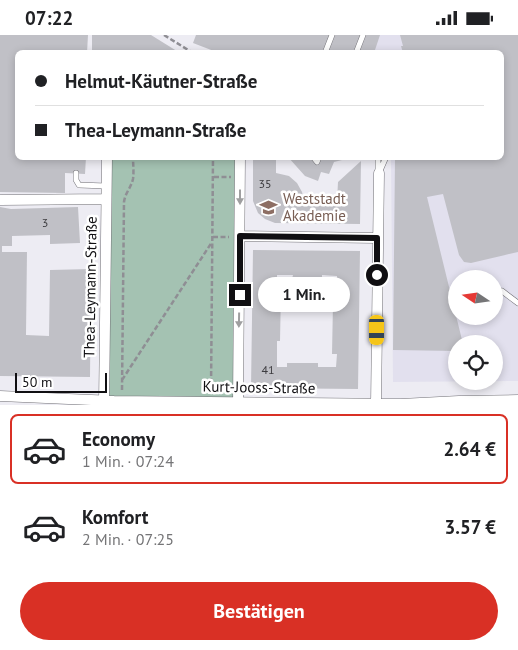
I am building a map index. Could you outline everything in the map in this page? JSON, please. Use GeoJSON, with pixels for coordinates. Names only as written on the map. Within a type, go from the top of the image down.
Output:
{"type":"FeatureCollection","features":[{"type":"Feature","properties":{"kind":"street","name":"Thea-Leymann-Straße"},"geometry":{"type":"LineString","coordinates":[[104,403],[107,160]]}},
{"type":"Feature","properties":{"kind":"street"},"geometry":{"type":"LineString","coordinates":[[238,403],[240,160]]}},
{"type":"Feature","properties":{"kind":"street"},"geometry":{"type":"LineString","coordinates":[[376,404],[379,173]]}},
{"type":"Feature","properties":{"kind":"street","name":"Thea-Leymann-Straße"},"geometry":{"type":"LineString","coordinates":[[0,200],[106,199]]}},
{"type":"Feature","properties":{"kind":"street"},"geometry":{"type":"LineString","coordinates":[[240,236],[377,238]]}},
{"type":"Feature","properties":{"kind":"street","name":"Kurt-Jooss-Straße"},"geometry":{"type":"LineString","coordinates":[[0,396],[104,403],[210,401],[376,404],[517,402]]}},
{"type":"Feature","properties":{"kind":"lane"},"geometry":{"type":"LineString","coordinates":[[326,50],[332,35]]}},
{"type":"Feature","properties":{"kind":"lane"},"geometry":{"type":"LineString","coordinates":[[357,50],[363,35]]}},
{"type":"Feature","properties":{"kind":"lane"},"geometry":{"type":"LineString","coordinates":[[378,160],[379,173]]}},
{"type":"Feature","properties":{"kind":"lane"},"geometry":{"type":"LineString","coordinates":[[379,173],[385,160]]}},
{"type":"Feature","properties":{"kind":"lane"},"geometry":{"type":"LineString","coordinates":[[76,173],[76,180],[79,185],[106,186]]}},
{"type":"Feature","properties":{"kind":"lane"},"geometry":{"type":"LineString","coordinates":[[503,292],[518,303]]}},
{"type":"Feature","properties":{"kind":"path"},"geometry":{"type":"LineString","coordinates":[[164,35],[188,50]]}},
{"type":"Feature","properties":{"kind":"path"},"geometry":{"type":"LineString","coordinates":[[122,390],[124,202],[125,195],[133,178],[133,160]]}},
{"type":"Feature","properties":{"kind":"path"},"geometry":{"type":"LineString","coordinates":[[210,401],[213,160]]}},
{"type":"Feature","properties":{"kind":"path"},"geometry":{"type":"LineString","coordinates":[[213,239],[240,236]]}},
{"type":"Feature","properties":{"kind":"path"},"geometry":{"type":"LineString","coordinates":[[122,381],[213,239]]}},
{"type":"Feature","properties":{"kind":"shaded area"},"geometry":{"type":"Polygon","coordinates":[[[379,35],[518,35],[518,381],[503,381],[503,335],[448,335],[448,382],[393,382],[391,160],[504,160],[504,50],[375,50],[379,35]]]}},
{"type":"Feature","properties":{"kind":"green space"},"geometry":{"type":"Polygon","coordinates":[[[108,160],[239,160],[238,401],[104,401],[108,160]]]}},
{"type":"Feature","properties":{"kind":"building"},"geometry":{"type":"Polygon","coordinates":[[[0,35],[88,35],[87,50],[15,50],[15,160],[86,160],[85,174],[65,173],[65,193],[0,192],[0,35]]]}},
{"type":"Feature","properties":{"kind":"building"},"geometry":{"type":"Polygon","coordinates":[[[92,35],[151,35],[175,50],[92,50],[92,35]]]}},
{"type":"Feature","properties":{"kind":"building"},"geometry":{"type":"Polygon","coordinates":[[[196,35],[380,35],[375,50],[211,50],[193,43],[196,35]]]}},
{"type":"Feature","properties":{"kind":"building"},"geometry":{"type":"Polygon","coordinates":[[[400,35],[518,35],[518,252],[471,263],[464,262],[459,255],[443,194],[427,197],[448,283],[448,325],[458,325],[461,335],[448,335],[448,351],[393,350],[395,160],[504,160],[504,50],[402,50],[401,46],[403,46],[400,35]]]}},
{"type":"Feature","properties":{"kind":"building"},"geometry":{"type":"Polygon","coordinates":[[[253,160],[276,160],[276,173],[289,176],[297,183],[304,201],[337,201],[338,182],[361,161],[360,224],[275,223],[265,219],[258,213],[253,201],[253,160]]]}},
{"type":"Feature","properties":{"kind":"building"},"geometry":{"type":"Polygon","coordinates":[[[291,160],[342,160],[334,162],[329,174],[321,172],[318,181],[305,176],[291,160]]]}},
{"type":"Feature","properties":{"kind":"building"},"geometry":{"type":"Polygon","coordinates":[[[0,207],[11,209],[78,207],[80,243],[50,244],[50,235],[12,236],[12,246],[2,246],[2,252],[27,252],[26,335],[49,336],[50,270],[91,269],[90,377],[0,376],[0,207]]]}},
{"type":"Feature","properties":{"kind":"building"},"geometry":{"type":"Polygon","coordinates":[[[253,250],[360,251],[358,389],[251,388],[253,250]],[[277,275],[277,290],[281,290],[280,341],[277,341],[277,367],[287,367],[287,363],[318,363],[318,367],[336,367],[337,354],[332,354],[333,303],[337,303],[337,276],[322,275],[322,279],[292,279],[293,275],[277,275]]]}},
{"type":"Feature","properties":{"kind":"place","name":"Weststadt Akademie"},"geometry":{"type":"Point","coordinates":[269,207]}},
{"type":"Feature","properties":{"kind":"route"},"geometry":{"type":"LineString","coordinates":[[240,295],[240,236],[377,238],[377,275]]}}]}
